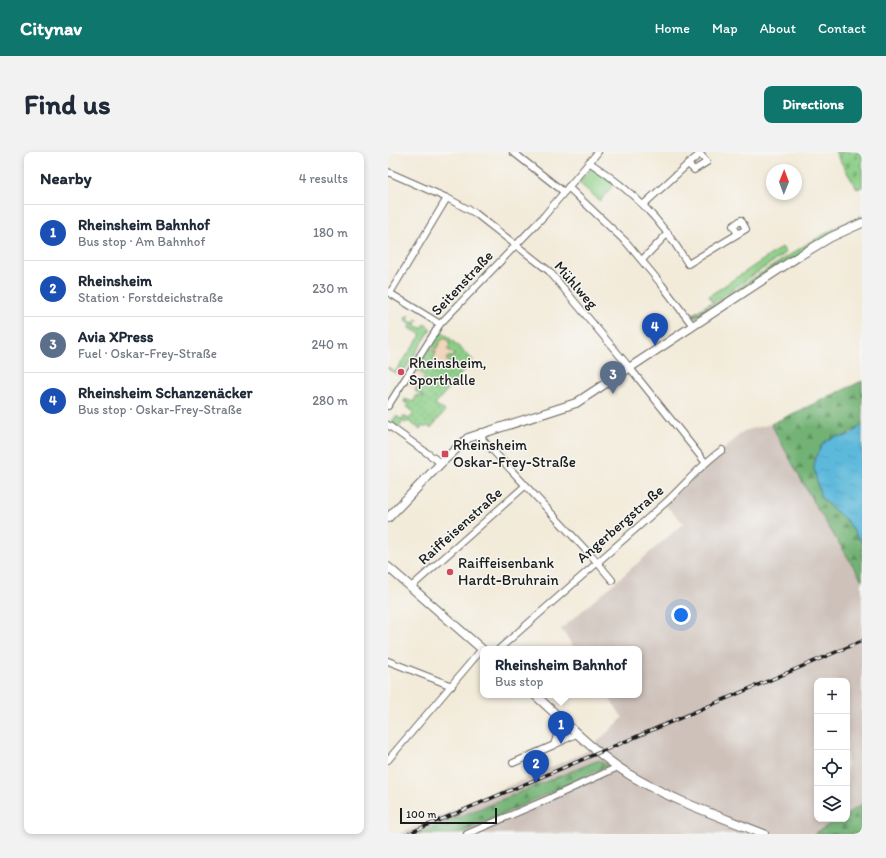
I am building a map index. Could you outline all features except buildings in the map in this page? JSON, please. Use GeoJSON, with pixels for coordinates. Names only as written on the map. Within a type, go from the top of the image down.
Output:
{"type":"FeatureCollection","features":[{"type":"Feature","properties":{"kind":"street"},"geometry":{"type":"LineString","coordinates":[[513,152],[564,192]]}},
{"type":"Feature","properties":{"kind":"street","name":"Seitenstraße"},"geometry":{"type":"LineString","coordinates":[[388,406],[440,324],[564,192],[598,152]]}},
{"type":"Feature","properties":{"kind":"street"},"geometry":{"type":"LineString","coordinates":[[589,162],[618,182],[644,204],[668,233],[688,264],[738,234]]}},
{"type":"Feature","properties":{"kind":"street"},"geometry":{"type":"LineString","coordinates":[[644,204],[688,164]]}},
{"type":"Feature","properties":{"kind":"street","name":"Mühlweg"},"geometry":{"type":"LineString","coordinates":[[388,172],[447,198],[475,213],[549,271],[630,368],[705,462]]}},
{"type":"Feature","properties":{"kind":"street"},"geometry":{"type":"LineString","coordinates":[[568,187],[607,222],[642,260],[693,326]]}},
{"type":"Feature","properties":{"kind":"street"},"geometry":{"type":"LineString","coordinates":[[440,324],[389,292],[447,198]]}},
{"type":"Feature","properties":{"kind":"street"},"geometry":{"type":"LineString","coordinates":[[388,518],[461,443],[481,432],[576,403],[812,248],[862,223]]}},
{"type":"Feature","properties":{"kind":"street"},"geometry":{"type":"LineString","coordinates":[[642,260],[668,233]]}},
{"type":"Feature","properties":{"kind":"street"},"geometry":{"type":"LineString","coordinates":[[388,425],[441,463]]}},
{"type":"Feature","properties":{"kind":"street"},"geometry":{"type":"LineString","coordinates":[[481,432],[483,440],[612,580]]}},
{"type":"Feature","properties":{"kind":"street","name":"Angerbergstraße"},"geometry":{"type":"LineString","coordinates":[[502,646],[681,488],[705,462],[722,450]]}},
{"type":"Feature","properties":{"kind":"street","name":"Raiffeisenstraße"},"geometry":{"type":"LineString","coordinates":[[411,587],[526,485]]}},
{"type":"Feature","properties":{"kind":"street"},"geometry":{"type":"LineString","coordinates":[[388,567],[480,647]]}},
{"type":"Feature","properties":{"kind":"street"},"geometry":{"type":"LineString","coordinates":[[388,760],[480,653]]}},
{"type":"Feature","properties":{"kind":"street"},"geometry":{"type":"LineString","coordinates":[[388,661],[452,686]]}},
{"type":"Feature","properties":{"kind":"street"},"geometry":{"type":"LineString","coordinates":[[538,698],[618,767],[642,782],[764,834]]}},
{"type":"Feature","properties":{"kind":"street"},"geometry":{"type":"LineString","coordinates":[[554,744],[562,719]]}},
{"type":"Feature","properties":{"kind":"street"},"geometry":{"type":"LineString","coordinates":[[513,763],[578,733]]}},
{"type":"Feature","properties":{"kind":"street"},"geometry":{"type":"LineString","coordinates":[[467,834],[618,767]]}},
{"type":"Feature","properties":{"kind":"shaded area"},"geometry":{"type":"Polygon","coordinates":[[[442,331],[473,360],[435,405],[406,384],[442,331]]]}},
{"type":"Feature","properties":{"kind":"shaded area"},"geometry":{"type":"Polygon","coordinates":[[[771,424],[815,505],[862,580],[862,804],[850,812],[850,678],[814,678],[814,822],[833,822],[814,834],[459,834],[608,767],[599,760],[417,834],[399,834],[586,752],[623,718],[609,698],[642,698],[642,646],[573,646],[561,629],[684,523],[664,504],[744,431],[771,424]]]}},
{"type":"Feature","properties":{"kind":"green space"},"geometry":{"type":"Polygon","coordinates":[[[835,152],[862,152],[862,187],[857,189],[835,152]]]}},
{"type":"Feature","properties":{"kind":"green space"},"geometry":{"type":"Polygon","coordinates":[[[592,167],[616,182],[600,201],[579,183],[592,167]]]}},
{"type":"Feature","properties":{"kind":"green space"},"geometry":{"type":"Polygon","coordinates":[[[862,216],[862,220],[692,318],[807,244],[837,227],[862,216]]]}},
{"type":"Feature","properties":{"kind":"green space"},"geometry":{"type":"Polygon","coordinates":[[[782,247],[786,253],[694,315],[686,312],[693,314],[712,302],[709,296],[782,247]]]}},
{"type":"Feature","properties":{"kind":"green space"},"geometry":{"type":"Polygon","coordinates":[[[408,315],[410,316],[408,318],[409,321],[413,323],[416,319],[418,320],[415,323],[418,327],[422,328],[425,324],[430,328],[430,331],[404,371],[401,369],[399,373],[400,376],[388,369],[388,367],[395,372],[421,335],[410,328],[411,325],[405,318],[408,315]]]}},
{"type":"Feature","properties":{"kind":"green space"},"geometry":{"type":"Polygon","coordinates":[[[442,331],[473,360],[435,404],[445,411],[431,428],[427,426],[425,428],[423,426],[420,429],[408,421],[406,423],[403,421],[399,428],[392,422],[396,416],[401,419],[404,416],[409,419],[414,413],[411,409],[406,407],[408,404],[404,402],[405,399],[413,402],[417,395],[423,398],[424,397],[415,391],[425,376],[416,370],[430,348],[436,352],[433,360],[440,368],[445,368],[449,363],[446,359],[455,355],[447,349],[450,345],[447,339],[442,339],[436,349],[431,346],[442,331]]]}},
{"type":"Feature","properties":{"kind":"green space"},"geometry":{"type":"Polygon","coordinates":[[[862,381],[862,425],[843,437],[821,498],[847,521],[862,543],[862,580],[815,505],[771,424],[862,381]]]}},
{"type":"Feature","properties":{"kind":"green space"},"geometry":{"type":"Polygon","coordinates":[[[599,760],[608,766],[459,834],[417,834],[599,760]]]}},
{"type":"Feature","properties":{"kind":"green space"},"geometry":{"type":"Polygon","coordinates":[[[862,804],[862,834],[814,834],[833,822],[850,822],[850,812],[862,804]]]}},
{"type":"Feature","properties":{"kind":"water"},"geometry":{"type":"Polygon","coordinates":[[[862,425],[862,543],[847,521],[821,498],[814,469],[815,458],[824,442],[837,436],[843,437],[851,434],[862,425]]]}},
{"type":"Feature","properties":{"kind":"railway"},"geometry":{"type":"LineString","coordinates":[[407,834],[862,641]]}},
{"type":"Feature","properties":{"kind":"place","name":"Rheinsheim Schanzenäcker"},"geometry":{"type":"Point","coordinates":[655,346]}},
{"type":"Feature","properties":{"kind":"place","name":"Rheinsheim, Sporthalle"},"geometry":{"type":"Point","coordinates":[401,372]}},
{"type":"Feature","properties":{"kind":"place","name":"Avia XPress"},"geometry":{"type":"Point","coordinates":[613,394]}},
{"type":"Feature","properties":{"kind":"place","name":"Rheinsheim Oskar-Frey-Straße"},"geometry":{"type":"Point","coordinates":[445,454]}},
{"type":"Feature","properties":{"kind":"place","name":"Raiffeisenbank Hardt-Bruhrain"},"geometry":{"type":"Point","coordinates":[450,572]}},
{"type":"Feature","properties":{"kind":"place","name":"Rheinsheim Bahnhof"},"geometry":{"type":"Point","coordinates":[561,744]}},
{"type":"Feature","properties":{"kind":"place","name":"Rheinsheim"},"geometry":{"type":"Point","coordinates":[536,783]}}]}
